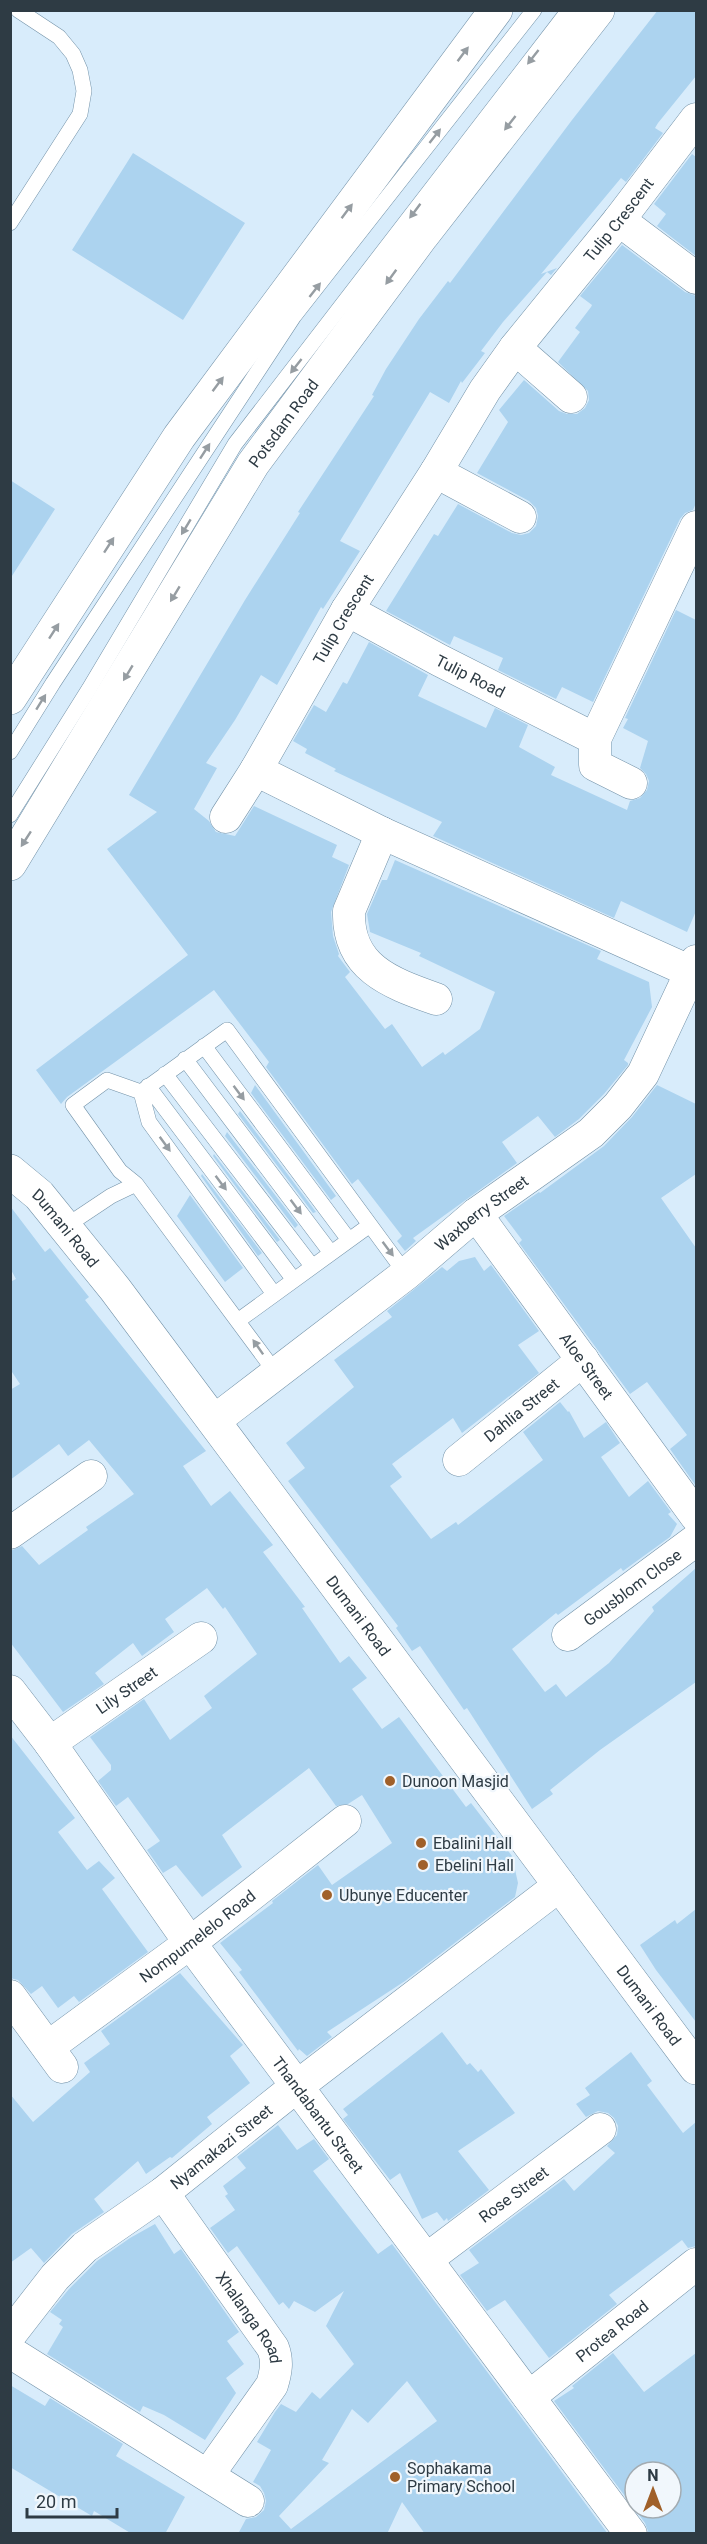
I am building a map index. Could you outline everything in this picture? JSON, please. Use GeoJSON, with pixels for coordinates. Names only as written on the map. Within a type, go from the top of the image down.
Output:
{"type":"FeatureCollection","features":[{"type":"Feature","properties":{"kind":"main road"},"geometry":{"type":"LineString","coordinates":[[10,698],[179,437],[496,10]]}},
{"type":"Feature","properties":{"kind":"main road","name":"Potsdam Road"},"geometry":{"type":"LineString","coordinates":[[10,864],[254,464],[422,236],[598,10]]}},
{"type":"Feature","properties":{"kind":"main road","name":"Dumani Road"},"geometry":{"type":"LineString","coordinates":[[10,1171],[39,1195],[66,1226],[696,2068]]}},
{"type":"Feature","properties":{"kind":"street","name":"Tulip Crescent"},"geometry":{"type":"LineString","coordinates":[[226,817],[256,770],[347,610],[436,472],[485,390],[515,348],[619,220],[696,119]]}},
{"type":"Feature","properties":{"kind":"street"},"geometry":{"type":"LineString","coordinates":[[619,220],[696,278]]}},
{"type":"Feature","properties":{"kind":"street"},"geometry":{"type":"LineString","coordinates":[[515,348],[571,397]]}},
{"type":"Feature","properties":{"kind":"street"},"geometry":{"type":"LineString","coordinates":[[436,472],[520,517]]}},
{"type":"Feature","properties":{"kind":"street"},"geometry":{"type":"LineString","coordinates":[[631,783],[595,765],[595,739],[696,527]]}},
{"type":"Feature","properties":{"kind":"street","name":"Tulip Road"},"geometry":{"type":"LineString","coordinates":[[347,610],[439,660],[595,739]]}},
{"type":"Feature","properties":{"kind":"street"},"geometry":{"type":"LineString","coordinates":[[256,770],[382,833],[695,969]]}},
{"type":"Feature","properties":{"kind":"street"},"geometry":{"type":"LineString","coordinates":[[382,833],[349,911],[352,938],[362,957],[377,973],[396,985],[436,999]]}},
{"type":"Feature","properties":{"kind":"street","name":"Waxberry Street"},"geometry":{"type":"LineString","coordinates":[[214,1421],[406,1274],[476,1214],[591,1133],[618,1106],[643,1074],[695,969]]}},
{"type":"Feature","properties":{"kind":"street","name":"Aloe Street"},"geometry":{"type":"LineString","coordinates":[[476,1214],[696,1516]]}},
{"type":"Feature","properties":{"kind":"street","name":"Dahlia Street"},"geometry":{"type":"LineString","coordinates":[[459,1460],[583,1360]]}},
{"type":"Feature","properties":{"kind":"street"},"geometry":{"type":"LineString","coordinates":[[10,1533],[91,1476]]}},
{"type":"Feature","properties":{"kind":"street","name":"Gousblom Close"},"geometry":{"type":"LineString","coordinates":[[568,1635],[696,1540]]}},
{"type":"Feature","properties":{"kind":"street","name":"Lily Street"},"geometry":{"type":"LineString","coordinates":[[50,1743],[201,1638]]}},
{"type":"Feature","properties":{"kind":"street","name":"Thandabantu Street"},"geometry":{"type":"LineString","coordinates":[[10,1691],[50,1743],[190,1943],[631,2534]]}},
{"type":"Feature","properties":{"kind":"street","name":"Nompumelelo Road"},"geometry":{"type":"LineString","coordinates":[[10,1996],[55,2057],[190,1943],[345,1821]]}},
{"type":"Feature","properties":{"kind":"street","name":"Nyamakazi Street"},"geometry":{"type":"LineString","coordinates":[[10,2335],[55,2277],[85,2247],[163,2193],[560,1885]]}},
{"type":"Feature","properties":{"kind":"street","name":"Rose Street"},"geometry":{"type":"LineString","coordinates":[[427,2259],[600,2129]]}},
{"type":"Feature","properties":{"kind":"street","name":"Xhalanga Road"},"geometry":{"type":"LineString","coordinates":[[163,2193],[245,2306],[276,2356],[276,2373],[272,2385],[208,2475]]}},
{"type":"Feature","properties":{"kind":"street","name":"Protea Road"},"geometry":{"type":"LineString","coordinates":[[530,2397],[696,2264]]}},
{"type":"Feature","properties":{"kind":"street"},"geometry":{"type":"LineString","coordinates":[[10,2352],[248,2501]]}},
{"type":"Feature","properties":{"kind":"lane"},"geometry":{"type":"LineString","coordinates":[[10,223],[80,114],[84,92],[80,70],[73,54],[59,37],[18,10]]}},
{"type":"Feature","properties":{"kind":"lane"},"geometry":{"type":"LineString","coordinates":[[10,752],[294,316],[534,10]]}},
{"type":"Feature","properties":{"kind":"lane"},"geometry":{"type":"LineString","coordinates":[[10,815],[89,689],[235,444],[569,10]]}},
{"type":"Feature","properties":{"kind":"lane"},"geometry":{"type":"LineString","coordinates":[[144,1089],[227,1030],[406,1274]]}},
{"type":"Feature","properties":{"kind":"lane"},"geometry":{"type":"LineString","coordinates":[[204,1046],[349,1240]]}},
{"type":"Feature","properties":{"kind":"lane"},"geometry":{"type":"LineString","coordinates":[[186,1059],[331,1253]]}},
{"type":"Feature","properties":{"kind":"lane"},"geometry":{"type":"LineString","coordinates":[[165,1074],[312,1266]]}},
{"type":"Feature","properties":{"kind":"lane"},"geometry":{"type":"LineString","coordinates":[[276,1373],[239,1320],[136,1184],[120,1170],[74,1105],[107,1080],[144,1089],[294,1280]]}},
{"type":"Feature","properties":{"kind":"lane"},"geometry":{"type":"LineString","coordinates":[[144,1089],[149,1122],[274,1294]]}},
{"type":"Feature","properties":{"kind":"lane"},"geometry":{"type":"LineString","coordinates":[[66,1226],[111,1196],[136,1184]]}},
{"type":"Feature","properties":{"kind":"lane"},"geometry":{"type":"LineString","coordinates":[[239,1320],[370,1225]]}},
{"type":"Feature","properties":{"kind":"building"},"geometry":{"type":"Polygon","coordinates":[[[658,10],[696,10],[696,76],[655,128],[663,133],[626,182],[621,178],[541,274],[557,268],[551,275],[547,272],[503,322],[481,351],[485,353],[462,383],[461,381],[449,403],[430,392],[340,541],[360,551],[323,609],[321,607],[277,685],[261,675],[235,720],[206,763],[217,768],[194,809],[209,821],[216,832],[235,836],[254,806],[337,845],[332,857],[349,865],[331,912],[338,956],[350,972],[345,977],[385,1029],[392,1024],[422,1067],[443,1052],[445,1055],[480,1029],[495,992],[419,956],[421,953],[370,932],[367,914],[382,880],[387,880],[395,860],[601,951],[597,959],[649,982],[652,1007],[624,1060],[628,1065],[604,1094],[579,1119],[555,1137],[538,1116],[502,1142],[517,1163],[413,1238],[416,1241],[405,1251],[397,1241],[402,1236],[358,1179],[352,1184],[266,1067],[269,1062],[214,990],[67,1097],[61,1104],[36,1070],[188,955],[107,849],[157,812],[129,795],[245,600],[300,513],[298,512],[374,396],[372,395],[386,369],[419,319],[448,281],[450,283],[658,10]]]}},
{"type":"Feature","properties":{"kind":"building"},"geometry":{"type":"Polygon","coordinates":[[[133,153],[245,223],[183,320],[72,250],[133,153]]]}},
{"type":"Feature","properties":{"kind":"building"},"geometry":{"type":"Polygon","coordinates":[[[692,154],[696,157],[696,256],[657,226],[666,214],[654,204],[692,154]]]}},
{"type":"Feature","properties":{"kind":"building"},"geometry":{"type":"Polygon","coordinates":[[[622,245],[685,292],[696,296],[696,503],[693,510],[685,513],[680,519],[593,702],[562,687],[556,699],[498,670],[503,658],[454,636],[450,645],[386,611],[434,534],[438,536],[458,504],[512,533],[521,535],[529,533],[536,526],[538,516],[536,508],[529,501],[477,473],[508,422],[499,410],[524,380],[559,411],[577,414],[585,408],[589,400],[588,391],[558,362],[580,332],[575,328],[592,305],[580,296],[622,245]]]}},
{"type":"Feature","properties":{"kind":"building"},"geometry":{"type":"Polygon","coordinates":[[[10,480],[55,509],[10,579],[10,480]]]}},
{"type":"Feature","properties":{"kind":"building"},"geometry":{"type":"Polygon","coordinates":[[[676,610],[696,620],[696,911],[687,932],[621,901],[614,918],[433,836],[442,822],[334,771],[336,769],[305,753],[307,749],[293,741],[314,705],[326,712],[343,682],[347,684],[369,642],[428,675],[418,696],[486,728],[495,708],[528,725],[519,747],[555,767],[551,775],[627,810],[630,801],[640,798],[647,790],[649,781],[640,768],[648,741],[623,728],[628,719],[625,718],[676,610]]]}},
{"type":"Feature","properties":{"kind":"building"},"geometry":{"type":"Polygon","coordinates":[[[255,1085],[336,1196],[331,1200],[251,1093],[255,1085]]]}},
{"type":"Feature","properties":{"kind":"building"},"geometry":{"type":"Polygon","coordinates":[[[657,1085],[696,1104],[696,1174],[661,1198],[696,1248],[696,1486],[670,1449],[687,1435],[647,1382],[630,1394],[519,1243],[522,1240],[504,1216],[540,1193],[604,1146],[632,1117],[657,1085]]]}},
{"type":"Feature","properties":{"kind":"building"},"geometry":{"type":"Polygon","coordinates":[[[240,1111],[316,1212],[313,1213],[238,1114],[240,1111]]]}},
{"type":"Feature","properties":{"kind":"building"},"geometry":{"type":"Polygon","coordinates":[[[227,1132],[298,1225],[295,1228],[225,1136],[227,1132]]]}},
{"type":"Feature","properties":{"kind":"building"},"geometry":{"type":"Polygon","coordinates":[[[214,1154],[280,1240],[277,1242],[213,1156],[214,1154]]]}},
{"type":"Feature","properties":{"kind":"building"},"geometry":{"type":"Polygon","coordinates":[[[202,1174],[262,1253],[258,1256],[201,1176],[202,1174]]]}},
{"type":"Feature","properties":{"kind":"building"},"geometry":{"type":"Polygon","coordinates":[[[190,1195],[243,1268],[225,1282],[177,1216],[190,1195]]]}},
{"type":"Feature","properties":{"kind":"building"},"geometry":{"type":"Polygon","coordinates":[[[10,1206],[45,1252],[50,1248],[89,1297],[85,1300],[206,1451],[183,1466],[211,1506],[230,1491],[273,1545],[263,1552],[305,1607],[302,1608],[340,1663],[349,1656],[367,1678],[352,1689],[382,1729],[399,1717],[466,1807],[471,1803],[512,1856],[518,1883],[515,1897],[405,1981],[327,2032],[332,2037],[307,2056],[299,2049],[298,2051],[239,1972],[242,1970],[220,1943],[318,1865],[332,1885],[392,1843],[362,1795],[348,1804],[336,1806],[309,1768],[222,1835],[242,1867],[202,1897],[176,1865],[163,1873],[147,1850],[160,1841],[128,1797],[116,1806],[98,1781],[111,1770],[111,1765],[90,1737],[144,1699],[170,1740],[212,1708],[204,1696],[257,1654],[225,1607],[223,1609],[207,1588],[165,1619],[174,1632],[142,1656],[133,1643],[95,1673],[104,1684],[63,1712],[10,1642],[10,1551],[22,1546],[39,1565],[88,1530],[86,1527],[134,1494],[89,1440],[68,1456],[59,1444],[10,1480],[10,1390],[20,1384],[10,1369],[10,1282],[16,1279],[10,1268],[10,1206]]]}},
{"type":"Feature","properties":{"kind":"building"},"geometry":{"type":"Polygon","coordinates":[[[475,1257],[484,1271],[491,1265],[539,1331],[518,1345],[539,1373],[462,1433],[453,1418],[392,1464],[402,1477],[390,1486],[431,1539],[456,1522],[458,1525],[543,1460],[523,1432],[560,1402],[569,1411],[584,1438],[606,1422],[620,1443],[601,1457],[629,1497],[648,1481],[671,1512],[668,1514],[677,1524],[670,1537],[623,1571],[621,1568],[558,1615],[556,1613],[512,1649],[545,1692],[556,1684],[566,1697],[609,1663],[654,1611],[652,1607],[696,1568],[696,1682],[600,1750],[550,1790],[553,1794],[532,1809],[467,1708],[464,1710],[420,1646],[412,1651],[396,1628],[398,1626],[288,1481],[305,1468],[286,1443],[354,1387],[334,1360],[392,1317],[387,1311],[442,1267],[447,1271],[459,1261],[475,1257]]]}},
{"type":"Feature","properties":{"kind":"building"},"geometry":{"type":"Polygon","coordinates":[[[10,1735],[75,1818],[58,1832],[87,1870],[99,1861],[115,1878],[102,1889],[148,1952],[79,2002],[74,1996],[58,2008],[42,1986],[31,1994],[18,1980],[10,1978],[10,1735]]]}},
{"type":"Feature","properties":{"kind":"building"},"geometry":{"type":"Polygon","coordinates":[[[696,1909],[696,2022],[640,1945],[675,1920],[677,1924],[696,1909]]]}},
{"type":"Feature","properties":{"kind":"building"},"geometry":{"type":"Polygon","coordinates":[[[180,1973],[243,2045],[230,2056],[250,2083],[207,2117],[212,2124],[172,2158],[170,2157],[146,2174],[138,2161],[94,2199],[104,2212],[72,2234],[44,2263],[31,2248],[10,2263],[10,2094],[33,2122],[90,2072],[84,2063],[110,2044],[101,2031],[180,1973]]]}},
{"type":"Feature","properties":{"kind":"building"},"geometry":{"type":"Polygon","coordinates":[[[442,2032],[467,2065],[470,2063],[478,2072],[481,2069],[515,2113],[458,2151],[489,2190],[448,2221],[447,2218],[444,2221],[437,2212],[422,2219],[400,2173],[390,2180],[343,2119],[348,2115],[343,2109],[442,2032]]]}},
{"type":"Feature","properties":{"kind":"building"},"geometry":{"type":"Polygon","coordinates":[[[631,2052],[652,2081],[647,2085],[683,2133],[696,2122],[696,2246],[688,2248],[682,2240],[609,2295],[617,2304],[549,2358],[505,2300],[487,2311],[460,2275],[479,2263],[469,2250],[564,2179],[574,2191],[615,2153],[607,2146],[617,2135],[618,2126],[614,2118],[608,2113],[598,2111],[586,2117],[576,2104],[590,2095],[585,2088],[631,2052]]]}},
{"type":"Feature","properties":{"kind":"building"},"geometry":{"type":"Polygon","coordinates":[[[278,2125],[297,2150],[314,2139],[329,2159],[313,2171],[378,2254],[392,2244],[608,2534],[425,2534],[402,2502],[387,2534],[238,2534],[246,2519],[256,2517],[264,2510],[266,2501],[264,2493],[260,2486],[253,2482],[271,2450],[257,2442],[275,2412],[281,2404],[296,2412],[312,2392],[320,2399],[354,2364],[326,2326],[344,2291],[315,2312],[294,2301],[289,2309],[283,2302],[279,2305],[237,2246],[228,2253],[210,2228],[235,2210],[225,2196],[228,2194],[223,2186],[246,2168],[237,2157],[278,2125]],[[407,2381],[368,2423],[352,2409],[322,2460],[329,2463],[279,2516],[291,2529],[437,2421],[407,2381]]]}},
{"type":"Feature","properties":{"kind":"building"},"geometry":{"type":"Polygon","coordinates":[[[155,2224],[174,2254],[181,2249],[239,2332],[227,2341],[244,2364],[226,2378],[236,2393],[205,2440],[164,2415],[143,2406],[140,2412],[47,2354],[63,2327],[59,2324],[62,2320],[50,2312],[69,2289],[97,2261],[155,2224]]]}},
{"type":"Feature","properties":{"kind":"building"},"geometry":{"type":"Polygon","coordinates":[[[613,2353],[644,2392],[696,2353],[696,2534],[649,2534],[643,2520],[683,2520],[683,2460],[623,2460],[623,2494],[554,2401],[574,2388],[572,2386],[613,2353]]]}},
{"type":"Feature","properties":{"kind":"building"},"geometry":{"type":"Polygon","coordinates":[[[10,2385],[45,2406],[50,2398],[123,2444],[116,2456],[185,2497],[165,2534],[132,2534],[94,2511],[92,2516],[10,2467],[10,2385]]]}},
{"type":"Feature","properties":{"kind":"place","name":"Dunoon Masjid"},"geometry":{"type":"Point","coordinates":[390,1781]}},
{"type":"Feature","properties":{"kind":"place","name":"Ebalini Hall"},"geometry":{"type":"Point","coordinates":[421,1843]}},
{"type":"Feature","properties":{"kind":"place","name":"Ebelini Hall"},"geometry":{"type":"Point","coordinates":[423,1865]}},
{"type":"Feature","properties":{"kind":"place","name":"Ubunye Educenter"},"geometry":{"type":"Point","coordinates":[327,1895]}},
{"type":"Feature","properties":{"kind":"place","name":"Sophakama Primary School"},"geometry":{"type":"Point","coordinates":[395,2477]}}]}
